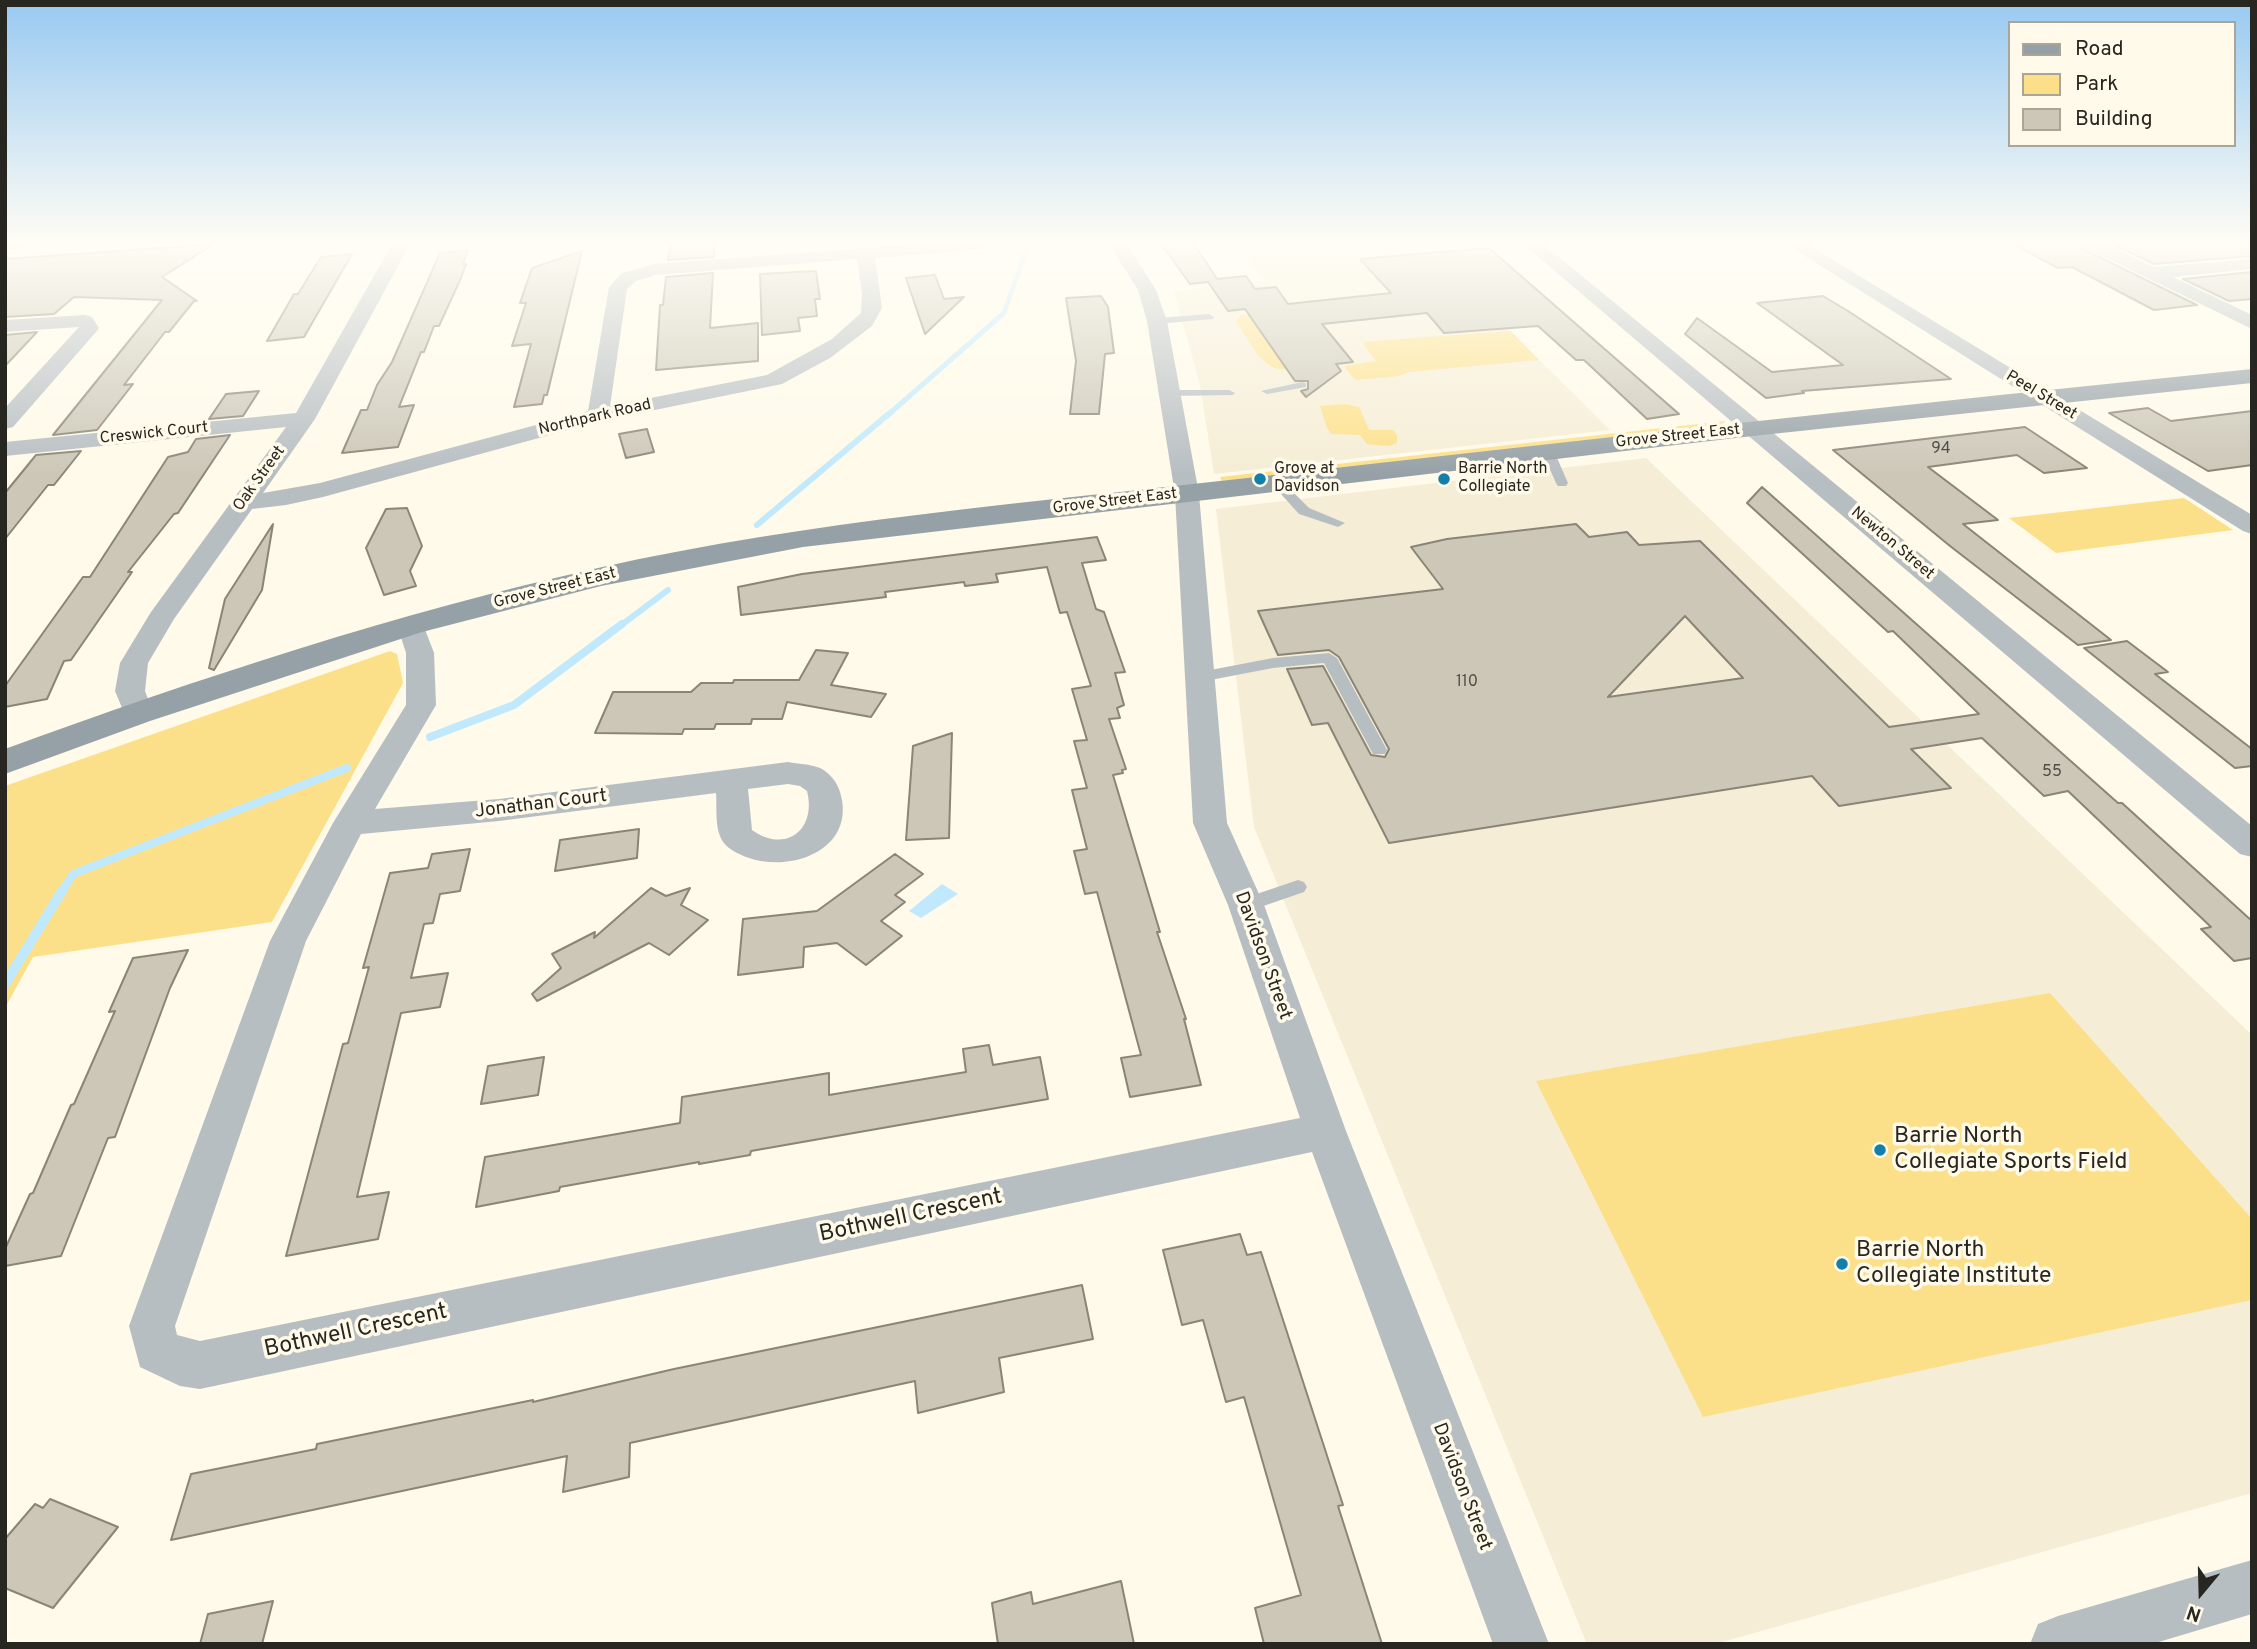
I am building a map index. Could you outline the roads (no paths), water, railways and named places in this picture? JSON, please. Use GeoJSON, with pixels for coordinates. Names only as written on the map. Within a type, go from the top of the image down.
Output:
{"type":"FeatureCollection","features":[{"type":"Feature","properties":{"kind":"street"},"geometry":{"type":"LineString","coordinates":[[5,326],[85,321],[89,328],[5,422]]}},
{"type":"Feature","properties":{"kind":"street","name":"Oak Street"},"geometry":{"type":"LineString","coordinates":[[138,713],[130,691],[134,663],[161,618],[303,419],[358,321]]}},
{"type":"Feature","properties":{"kind":"street"},"geometry":{"type":"LineString","coordinates":[[598,415],[613,321]]}},
{"type":"Feature","properties":{"kind":"street","name":"Northpark Road"},"geometry":{"type":"LineString","coordinates":[[243,502],[323,490],[598,415],[770,381],[809,363],[864,321]]}},
{"type":"Feature","properties":{"kind":"street","name":"Davidson Street"},"geometry":{"type":"LineString","coordinates":[[1157,321],[1187,494],[1210,823],[1246,905],[1325,1132],[1521,1644]]}},
{"type":"Feature","properties":{"kind":"street","name":"Newton Street"},"geometry":{"type":"LineString","coordinates":[[1624,321],[2252,845]]}},
{"type":"Feature","properties":{"kind":"street","name":"Peel Street"},"geometry":{"type":"LineString","coordinates":[[1919,321],[2252,526]]}},
{"type":"Feature","properties":{"kind":"street","name":"Grove Street East"},"geometry":{"type":"LineString","coordinates":[[5,762],[138,713],[411,625],[600,577],[803,538],[1753,428],[2252,376]]}},
{"type":"Feature","properties":{"kind":"street","name":"Creswick Court"},"geometry":{"type":"LineString","coordinates":[[5,449],[303,419]]}},
{"type":"Feature","properties":{"kind":"street","name":"Bothwell Crescent"},"geometry":{"type":"LineString","coordinates":[[411,625],[421,663],[421,705],[350,823],[288,942],[152,1326],[157,1350],[180,1362],[200,1365],[1325,1132]]}},
{"type":"Feature","properties":{"kind":"street","name":"Jonathan Court"},"geometry":{"type":"LineString","coordinates":[[350,823],[499,810],[731,782]]}},
{"type":"Feature","properties":{"kind":"street"},"geometry":{"type":"LineString","coordinates":[[2058,1644],[2252,1587]]}},
{"type":"Feature","properties":{"kind":"lane"},"geometry":{"type":"LineString","coordinates":[[1267,391],[1299,389]]}},
{"type":"Feature","properties":{"kind":"lane"},"geometry":{"type":"LineString","coordinates":[[1170,393],[1229,393]]}},
{"type":"Feature","properties":{"kind":"lane"},"geometry":{"type":"LineString","coordinates":[[1548,452],[1562,482]]}},
{"type":"Feature","properties":{"kind":"lane"},"geometry":{"type":"LineString","coordinates":[[1277,483],[1304,511],[1338,523]]}},
{"type":"Feature","properties":{"kind":"lane"},"geometry":{"type":"LineString","coordinates":[[1200,677],[1273,663],[1329,658],[1379,750]]}},
{"type":"Feature","properties":{"kind":"lane"},"geometry":{"type":"LineString","coordinates":[[1246,905],[1298,887]]}},
{"type":"Feature","properties":{"kind":"water"},"geometry":{"type":"Polygon","coordinates":[[[942,884],[958,894],[921,918],[909,911],[942,884]]]}},
{"type":"Feature","properties":{"kind":"waterway"},"geometry":{"type":"LineString","coordinates":[[889,414],[995,321]]}},
{"type":"Feature","properties":{"kind":"waterway"},"geometry":{"type":"LineString","coordinates":[[757,525],[891,412]]}},
{"type":"Feature","properties":{"kind":"waterway"},"geometry":{"type":"LineString","coordinates":[[620,626],[668,590]]}},
{"type":"Feature","properties":{"kind":"waterway"},"geometry":{"type":"LineString","coordinates":[[430,737],[514,705],[622,624]]}},
{"type":"Feature","properties":{"kind":"waterway"},"geometry":{"type":"LineString","coordinates":[[61,893],[73,874],[347,768]]}},
{"type":"Feature","properties":{"kind":"waterway"},"geometry":{"type":"LineString","coordinates":[[5,984],[62,891]]}},
{"type":"Feature","properties":{"kind":"place","name":"Grove at Davidson"},"geometry":{"type":"Point","coordinates":[1260,479]}},
{"type":"Feature","properties":{"kind":"place","name":"Barrie North Collegiate"},"geometry":{"type":"Point","coordinates":[1444,479]}},
{"type":"Feature","properties":{"kind":"place","name":"Barrie North Collegiate Sports Field"},"geometry":{"type":"Point","coordinates":[1880,1150]}},
{"type":"Feature","properties":{"kind":"place","name":"Barrie North Collegiate Institute"},"geometry":{"type":"Point","coordinates":[1842,1264]}}]}
